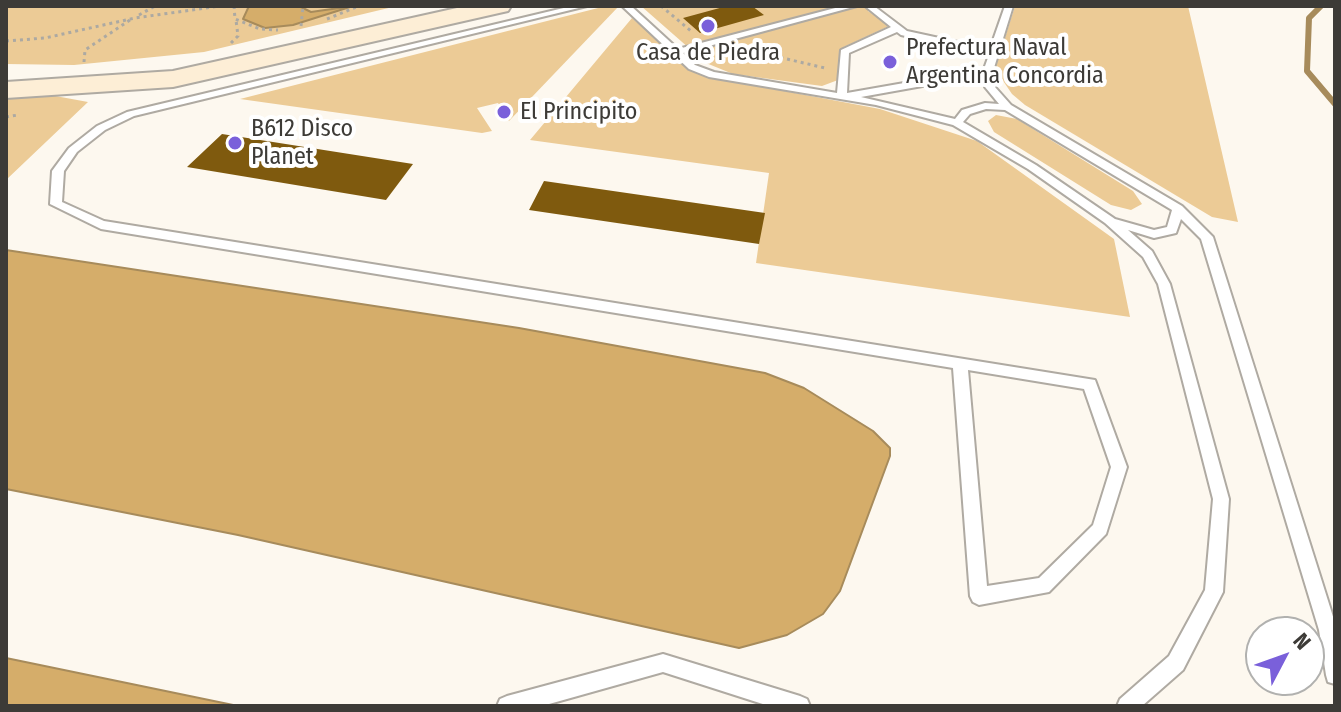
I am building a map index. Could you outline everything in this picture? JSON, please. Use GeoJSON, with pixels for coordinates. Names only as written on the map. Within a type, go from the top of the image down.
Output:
{"type":"FeatureCollection","features":[{"type":"Feature","properties":{"kind":"street"},"geometry":{"type":"LineString","coordinates":[[6,71],[129,67],[222,53],[437,6]]}},
{"type":"Feature","properties":{"kind":"street"},"geometry":{"type":"LineString","coordinates":[[6,90],[173,79],[499,6]]}},
{"type":"Feature","properties":{"kind":"lane"},"geometry":{"type":"LineString","coordinates":[[583,6],[131,114],[101,128],[73,150],[58,171],[56,204],[101,225],[960,363],[1090,384],[1119,467],[1100,529],[1043,586],[979,596],[960,363]]}},
{"type":"Feature","properties":{"kind":"lane"},"geometry":{"type":"LineString","coordinates":[[626,6],[692,67],[712,75],[876,102],[957,123],[1032,167],[1109,220],[1148,254],[1164,284],[1221,499],[1214,592],[1176,663],[1127,706]]}},
{"type":"Feature","properties":{"kind":"lane"},"geometry":{"type":"LineString","coordinates":[[677,52],[853,6]]}},
{"type":"Feature","properties":{"kind":"lane"},"geometry":{"type":"LineString","coordinates":[[869,6],[904,33],[994,53]]}},
{"type":"Feature","properties":{"kind":"lane"},"geometry":{"type":"LineString","coordinates":[[1009,6],[988,71],[990,87],[1007,107],[1178,209],[1207,237],[1328,630],[1335,675]]}},
{"type":"Feature","properties":{"kind":"lane"},"geometry":{"type":"LineString","coordinates":[[842,97],[844,52],[897,28]]}},
{"type":"Feature","properties":{"kind":"lane"},"geometry":{"type":"LineString","coordinates":[[842,97],[988,71]]}},
{"type":"Feature","properties":{"kind":"lane"},"geometry":{"type":"LineString","coordinates":[[957,123],[966,112],[975,109],[1007,107]]}},
{"type":"Feature","properties":{"kind":"lane"},"geometry":{"type":"LineString","coordinates":[[1109,220],[1154,234],[1172,230],[1178,209]]}},
{"type":"Feature","properties":{"kind":"lane"},"geometry":{"type":"LineString","coordinates":[[507,706],[663,663],[800,706]]}},
{"type":"Feature","properties":{"kind":"path"},"geometry":{"type":"LineString","coordinates":[[85,69],[85,50],[155,6]]}},
{"type":"Feature","properties":{"kind":"path"},"geometry":{"type":"LineString","coordinates":[[6,41],[45,38],[135,18],[220,6]]}},
{"type":"Feature","properties":{"kind":"path"},"geometry":{"type":"LineString","coordinates":[[222,53],[238,36],[234,6]]}},
{"type":"Feature","properties":{"kind":"path"},"geometry":{"type":"LineString","coordinates":[[291,28],[302,24],[303,6]]}},
{"type":"Feature","properties":{"kind":"path"},"geometry":{"type":"LineString","coordinates":[[315,22],[359,6]]}},
{"type":"Feature","properties":{"kind":"path"},"geometry":{"type":"LineString","coordinates":[[235,19],[260,29],[281,30]]}},
{"type":"Feature","properties":{"kind":"shaded area"},"geometry":{"type":"Polygon","coordinates":[[[6,6],[397,6],[204,52],[74,65],[6,64],[6,6]]]}},
{"type":"Feature","properties":{"kind":"shaded area"},"geometry":{"type":"Polygon","coordinates":[[[249,6],[299,6],[311,12],[353,6],[293,25],[265,28],[243,19],[249,6]]]}},
{"type":"Feature","properties":{"kind":"shaded area"},"geometry":{"type":"Polygon","coordinates":[[[606,6],[619,6],[509,121],[498,103],[477,108],[492,131],[482,133],[240,99],[606,6]]]}},
{"type":"Feature","properties":{"kind":"shaded area"},"geometry":{"type":"Polygon","coordinates":[[[641,6],[884,6],[868,11],[887,27],[844,47],[838,80],[822,86],[733,74],[706,63],[641,6]]]}},
{"type":"Feature","properties":{"kind":"shaded area"},"geometry":{"type":"Polygon","coordinates":[[[1015,6],[1188,6],[1238,222],[1212,217],[1025,105],[1012,94],[995,69],[1015,6]]]}},
{"type":"Feature","properties":{"kind":"shaded area"},"geometry":{"type":"Polygon","coordinates":[[[632,18],[690,68],[710,77],[880,109],[977,141],[1114,239],[1130,317],[756,263],[769,173],[530,140],[632,18]]]}},
{"type":"Feature","properties":{"kind":"shaded area"},"geometry":{"type":"Polygon","coordinates":[[[50,95],[88,102],[6,180],[6,96],[50,95]]]}},
{"type":"Feature","properties":{"kind":"shaded area"},"geometry":{"type":"Polygon","coordinates":[[[996,115],[1017,119],[1133,191],[1142,204],[1131,210],[1111,205],[994,132],[988,121],[996,115]]]}},
{"type":"Feature","properties":{"kind":"shaded area"},"geometry":{"type":"Polygon","coordinates":[[[6,250],[519,328],[765,373],[804,388],[873,431],[890,448],[890,456],[840,591],[823,614],[787,635],[739,648],[238,535],[6,489],[6,250]]]}},
{"type":"Feature","properties":{"kind":"shaded area"},"geometry":{"type":"Polygon","coordinates":[[[6,658],[238,706],[6,706],[6,658]]]}},
{"type":"Feature","properties":{"kind":"building","name":"Casa de Piedra"},"geometry":{"type":"Polygon","coordinates":[[[727,6],[752,6],[764,15],[700,33],[683,18],[727,6]]]}},
{"type":"Feature","properties":{"kind":"building"},"geometry":{"type":"Polygon","coordinates":[[[222,134],[413,164],[386,200],[187,167],[222,134]]]}},
{"type":"Feature","properties":{"kind":"building"},"geometry":{"type":"Polygon","coordinates":[[[544,181],[765,213],[759,244],[529,210],[544,181]]]}},
{"type":"Feature","properties":{"kind":"waterway"},"geometry":{"type":"LineString","coordinates":[[1321,6],[1309,18],[1307,71],[1335,104]]}},
{"type":"Feature","properties":{"kind":"place","name":"Casa de Piedra"},"geometry":{"type":"Point","coordinates":[708,26]}},
{"type":"Feature","properties":{"kind":"place","name":"Prefectura Naval Argentina Concordia"},"geometry":{"type":"Point","coordinates":[890,62]}},
{"type":"Feature","properties":{"kind":"place","name":"El Principito"},"geometry":{"type":"Point","coordinates":[504,112]}},
{"type":"Feature","properties":{"kind":"place","name":"B612 Disco Planet"},"geometry":{"type":"Point","coordinates":[235,143]}}]}
